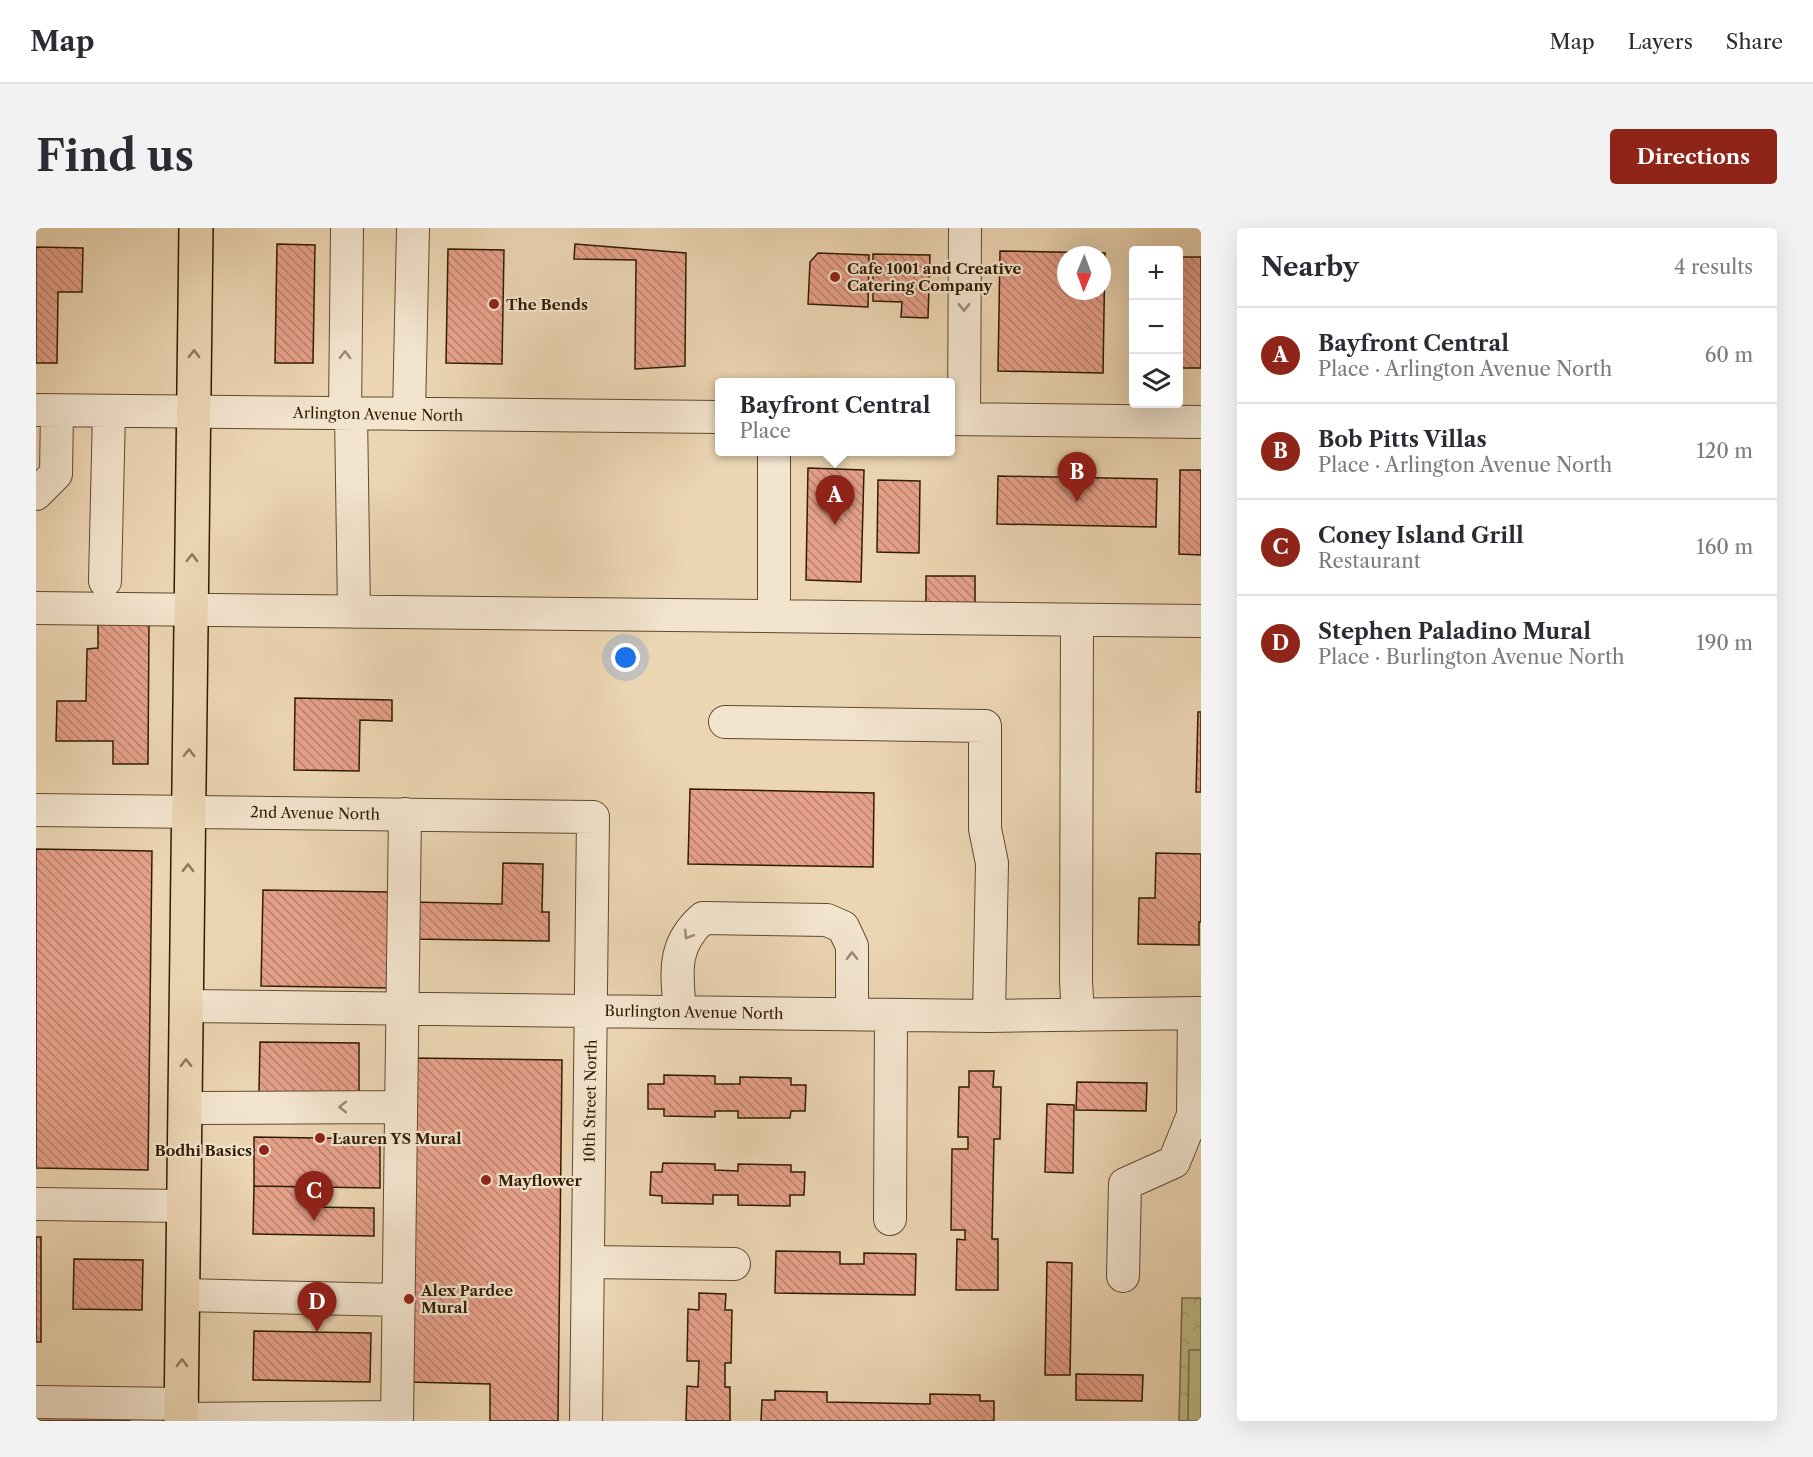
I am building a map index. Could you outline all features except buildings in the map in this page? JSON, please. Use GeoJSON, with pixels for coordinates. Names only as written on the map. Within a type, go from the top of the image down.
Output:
{"type":"FeatureCollection","features":[{"type":"Feature","properties":{"kind":"main road"},"geometry":{"type":"LineString","coordinates":[[181,1415],[196,228]]}},
{"type":"Feature","properties":{"kind":"street"},"geometry":{"type":"LineString","coordinates":[[347,228],[348,413],[354,612]]}},
{"type":"Feature","properties":{"kind":"street"},"geometry":{"type":"LineString","coordinates":[[409,414],[413,228]]}},
{"type":"Feature","properties":{"kind":"street"},"geometry":{"type":"LineString","coordinates":[[965,228],[957,419],[1201,422]]}},
{"type":"Feature","properties":{"kind":"street","name":"Arlington Avenue North"},"geometry":{"type":"LineString","coordinates":[[47,410],[715,417]]}},
{"type":"Feature","properties":{"kind":"street"},"geometry":{"type":"LineString","coordinates":[[36,494],[56,474],[47,410]]}},
{"type":"Feature","properties":{"kind":"street"},"geometry":{"type":"LineString","coordinates":[[105,581],[109,411]]}},
{"type":"Feature","properties":{"kind":"street"},"geometry":{"type":"LineString","coordinates":[[774,456],[774,598]]}},
{"type":"Feature","properties":{"kind":"street"},"geometry":{"type":"LineString","coordinates":[[36,608],[1201,621]]}},
{"type":"Feature","properties":{"kind":"street"},"geometry":{"type":"LineString","coordinates":[[1077,621],[1076,981],[1078,1015]]}},
{"type":"Feature","properties":{"kind":"street"},"geometry":{"type":"LineString","coordinates":[[724,722],[985,726],[985,829],[992,863],[989,1016]]}},
{"type":"Feature","properties":{"kind":"street","name":"2nd Avenue North"},"geometry":{"type":"LineString","coordinates":[[36,810],[593,816]]}},
{"type":"Feature","properties":{"kind":"street"},"geometry":{"type":"LineString","coordinates":[[36,1402],[181,1415],[397,1419],[405,814]]}},
{"type":"Feature","properties":{"kind":"street","name":"10th Street North"},"geometry":{"type":"LineString","coordinates":[[586,1421],[593,816]]}},
{"type":"Feature","properties":{"kind":"street"},"geometry":{"type":"LineString","coordinates":[[680,1012],[677,968],[680,950],[690,930],[703,918],[827,920],[843,927],[852,946],[852,1014]]}},
{"type":"Feature","properties":{"kind":"street","name":"Burlington Avenue North"},"geometry":{"type":"LineString","coordinates":[[186,1006],[989,1016],[1197,1013]]}},
{"type":"Feature","properties":{"kind":"street"},"geometry":{"type":"LineString","coordinates":[[1123,1276],[1125,1184],[1174,1162],[1197,1115],[1197,1013]]}},
{"type":"Feature","properties":{"kind":"street"},"geometry":{"type":"LineString","coordinates":[[890,1219],[891,1015]]}},
{"type":"Feature","properties":{"kind":"street"},"geometry":{"type":"LineString","coordinates":[[186,1107],[401,1107]]}},
{"type":"Feature","properties":{"kind":"street"},"geometry":{"type":"LineString","coordinates":[[36,1204],[184,1206]]}},
{"type":"Feature","properties":{"kind":"street"},"geometry":{"type":"LineString","coordinates":[[588,1262],[734,1263]]}},
{"type":"Feature","properties":{"kind":"street"},"geometry":{"type":"LineString","coordinates":[[183,1295],[399,1300]]}},
{"type":"Feature","properties":{"kind":"green space"},"geometry":{"type":"Polygon","coordinates":[[[1182,1298],[1201,1298],[1201,1421],[1179,1421],[1182,1298]]]}},
{"type":"Feature","properties":{"kind":"green space"},"geometry":{"type":"Polygon","coordinates":[[[1189,1350],[1201,1350],[1201,1421],[1188,1421],[1189,1350]]]}},
{"type":"Feature","properties":{"kind":"place","name":"Cafe 1001 and Creative Catering Company"},"geometry":{"type":"Point","coordinates":[835,277]}},
{"type":"Feature","properties":{"kind":"place","name":"The Bends"},"geometry":{"type":"Point","coordinates":[494,304]}},
{"type":"Feature","properties":{"kind":"place","name":"Bob Pitts Villas"},"geometry":{"type":"Point","coordinates":[1077,502]}},
{"type":"Feature","properties":{"kind":"place","name":"Bayfront Central"},"geometry":{"type":"Point","coordinates":[835,525]}},
{"type":"Feature","properties":{"kind":"place","name":"Lauren YS Mural"},"geometry":{"type":"Point","coordinates":[320,1138]}},
{"type":"Feature","properties":{"kind":"place","name":"Bodhi Basics"},"geometry":{"type":"Point","coordinates":[264,1150]}},
{"type":"Feature","properties":{"kind":"place","name":"Mayflower"},"geometry":{"type":"Point","coordinates":[486,1180]}},
{"type":"Feature","properties":{"kind":"place","name":"Coney Island Grill"},"geometry":{"type":"Point","coordinates":[314,1221]}},
{"type":"Feature","properties":{"kind":"place","name":"Alex Pardee Mural"},"geometry":{"type":"Point","coordinates":[409,1299]}},
{"type":"Feature","properties":{"kind":"place","name":"Stephen Paladino Mural"},"geometry":{"type":"Point","coordinates":[317,1332]}}]}
